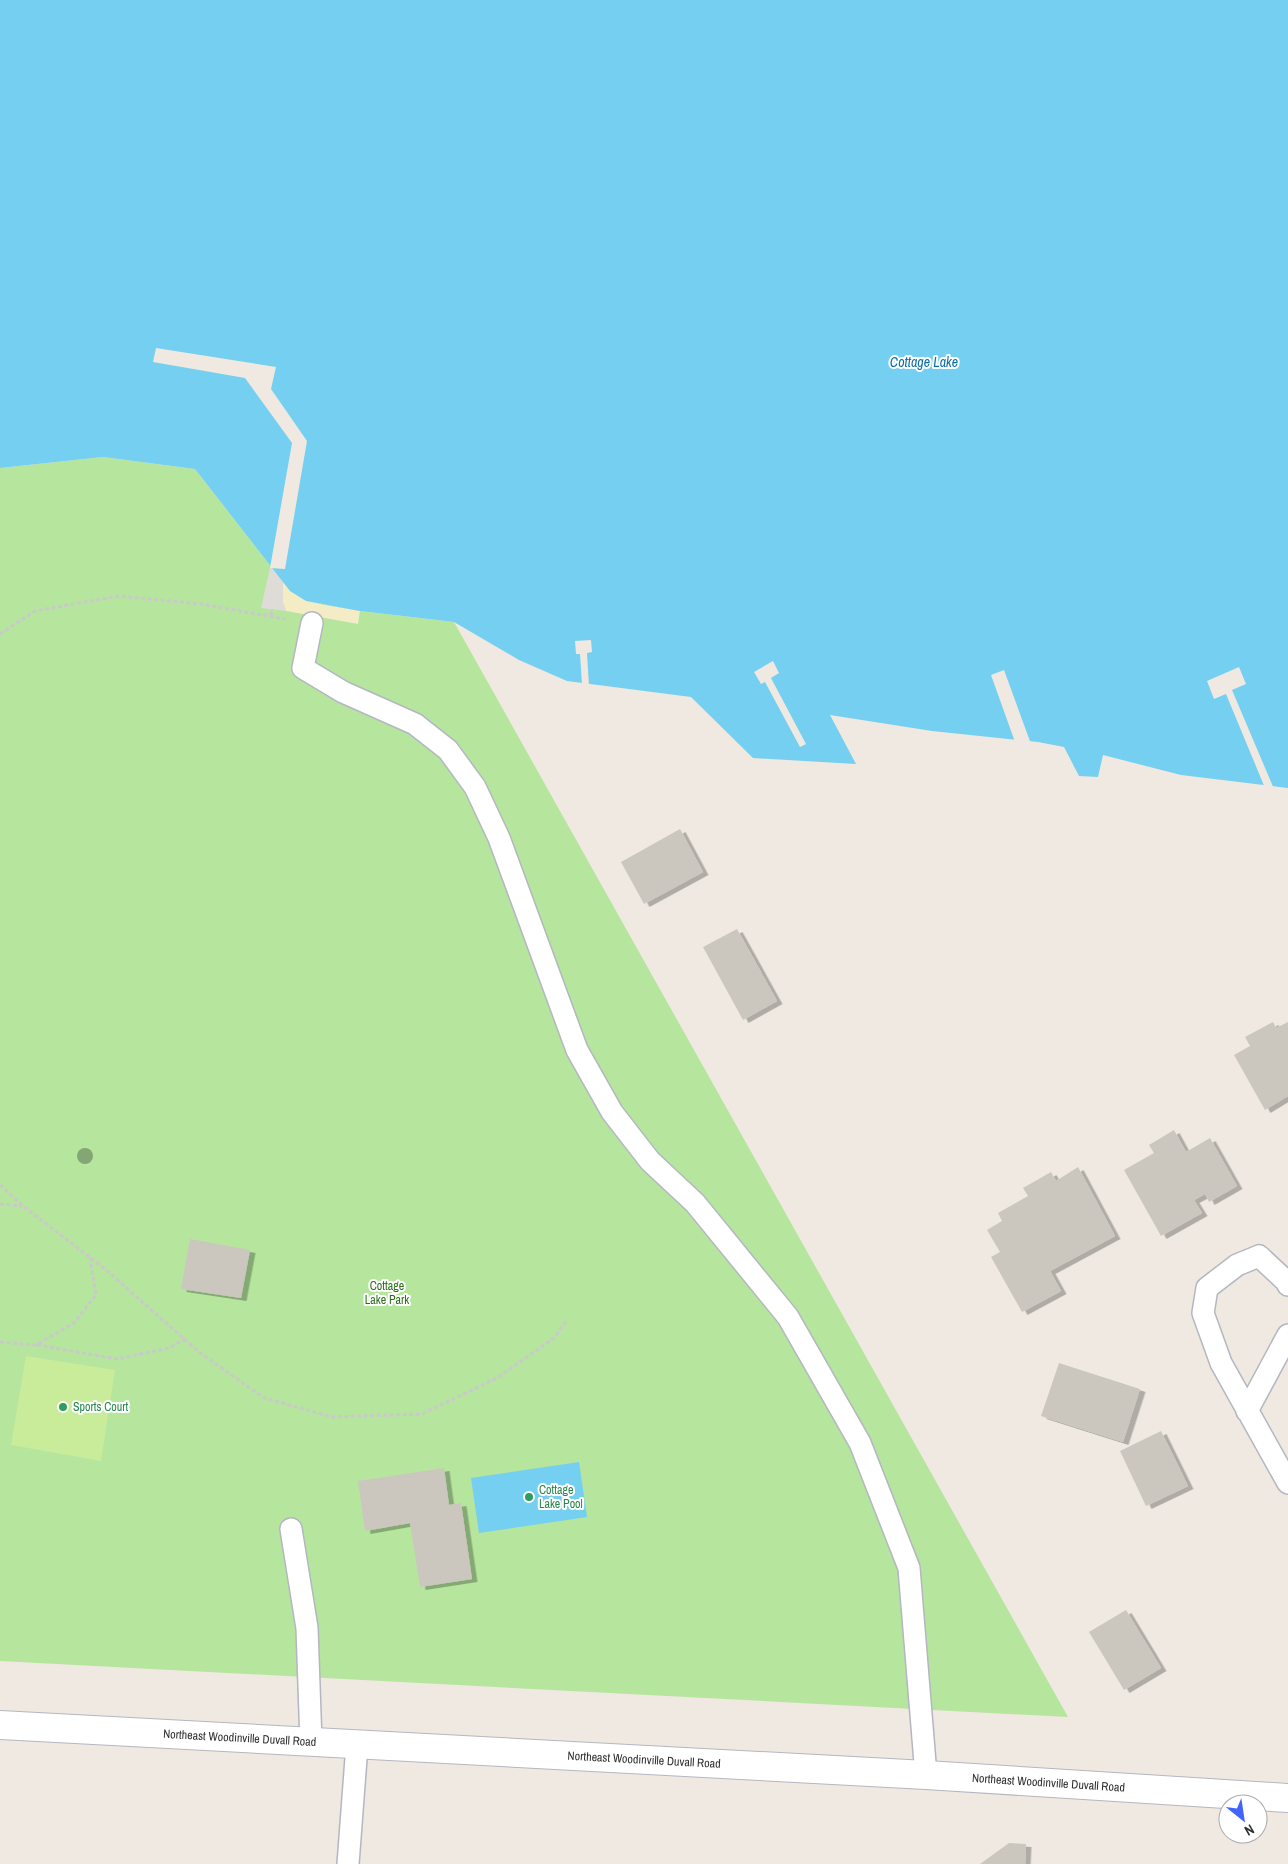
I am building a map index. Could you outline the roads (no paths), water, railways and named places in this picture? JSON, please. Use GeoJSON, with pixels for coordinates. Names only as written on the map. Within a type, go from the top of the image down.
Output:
{"type":"FeatureCollection","features":[{"type":"Feature","properties":{"kind":"main road","name":"Northeast Woodinville Duvall Road"},"geometry":{"type":"LineString","coordinates":[[0,1725],[926,1775],[1288,1798]]}},
{"type":"Feature","properties":{"kind":"lane"},"geometry":{"type":"LineString","coordinates":[[312,624],[303,668],[343,692],[415,724],[448,750],[475,788],[500,838],[577,1050],[612,1112],[650,1161],[695,1203],[788,1318],[860,1444],[910,1568],[926,1775]]}},
{"type":"Feature","properties":{"kind":"lane"},"geometry":{"type":"LineString","coordinates":[[1288,1286],[1288,1283],[1259,1256],[1237,1265],[1207,1288],[1203,1313],[1221,1363],[1288,1483]]}},
{"type":"Feature","properties":{"kind":"lane"},"geometry":{"type":"LineString","coordinates":[[1248,1411],[1288,1335]]}},
{"type":"Feature","properties":{"kind":"lane"},"geometry":{"type":"LineString","coordinates":[[291,1529],[307,1628],[312,1742]]}},
{"type":"Feature","properties":{"kind":"lane"},"geometry":{"type":"LineString","coordinates":[[348,1864],[357,1745]]}},
{"type":"Feature","properties":{"kind":"water","name":"Cottage Lake"},"geometry":{"type":"Polygon","coordinates":[[[0,0],[1288,0],[1288,788],[1181,775],[1103,755],[1098,777],[1079,776],[1064,747],[1038,742],[932,731],[830,715],[856,764],[753,758],[691,697],[567,681],[519,660],[454,622],[360,611],[306,601],[290,591],[195,469],[103,457],[0,468],[0,0]]]}},
{"type":"Feature","properties":{"kind":"water","name":"Cottage Lake Pool"},"geometry":{"type":"Polygon","coordinates":[[[579,1462],[587,1517],[479,1533],[471,1478],[579,1462]]]}},
{"type":"Feature","properties":{"kind":"place","name":"Sports Court"},"geometry":{"type":"Point","coordinates":[63,1407]}},
{"type":"Feature","properties":{"kind":"place","name":"Cottage Lake Pool"},"geometry":{"type":"Point","coordinates":[529,1497]}},
{"type":"Feature","properties":{"kind":"park label","name":"Cottage Lake Park"},"geometry":{"type":"Point","coordinates":[387,1293]}}]}
